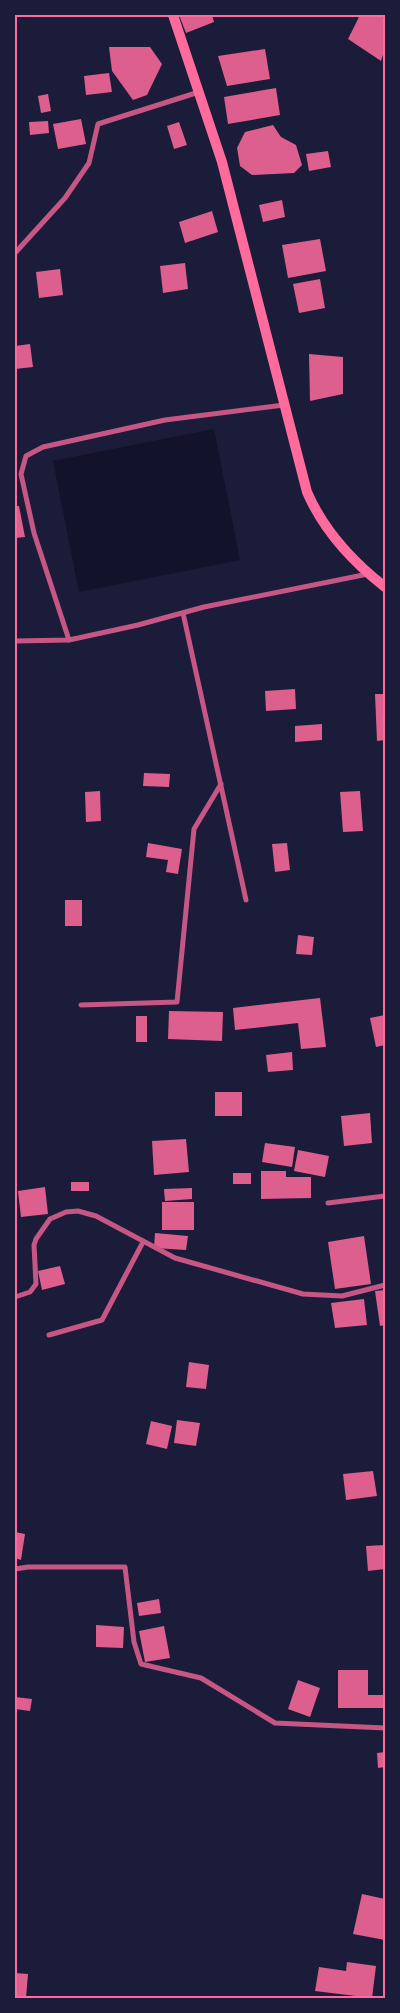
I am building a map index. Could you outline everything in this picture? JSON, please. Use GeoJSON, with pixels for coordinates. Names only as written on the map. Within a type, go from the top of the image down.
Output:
{"type":"FeatureCollection","features":[{"type":"Feature","properties":{"kind":"main road"},"geometry":{"type":"LineString","coordinates":[[173,15],[222,162],[308,492],[315,510],[338,541],[369,574],[385,587]]}},
{"type":"Feature","properties":{"kind":"street"},"geometry":{"type":"LineString","coordinates":[[15,253],[65,198],[89,163],[98,124],[199,92]]}},
{"type":"Feature","properties":{"kind":"street"},"geometry":{"type":"LineString","coordinates":[[70,640],[34,533],[21,474],[26,456],[43,447],[165,420],[286,405]]}},
{"type":"Feature","properties":{"kind":"street"},"geometry":{"type":"LineString","coordinates":[[15,641],[70,640],[183,612],[369,574]]}},
{"type":"Feature","properties":{"kind":"street"},"geometry":{"type":"LineString","coordinates":[[183,612],[246,900]]}},
{"type":"Feature","properties":{"kind":"street"},"geometry":{"type":"LineString","coordinates":[[81,1005],[177,1002],[194,829],[221,784]]}},
{"type":"Feature","properties":{"kind":"street"},"geometry":{"type":"LineString","coordinates":[[328,1202],[385,1196]]}},
{"type":"Feature","properties":{"kind":"street"},"geometry":{"type":"LineString","coordinates":[[15,1297],[30,1292],[36,1284],[34,1245],[44,1225],[58,1215],[78,1211],[88,1213],[174,1258],[303,1294],[342,1296],[385,1285]]}},
{"type":"Feature","properties":{"kind":"street"},"geometry":{"type":"LineString","coordinates":[[49,1335],[102,1320],[143,1242]]}},
{"type":"Feature","properties":{"kind":"street"},"geometry":{"type":"LineString","coordinates":[[15,1569],[28,1567],[125,1567],[134,1642],[141,1664],[202,1678],[275,1723],[385,1728]]}},
{"type":"Feature","properties":{"kind":"shaded area"},"geometry":{"type":"Polygon","coordinates":[[[214,429],[240,560],[79,592],[53,461],[214,429]]]}},
{"type":"Feature","properties":{"kind":"building"},"geometry":{"type":"Polygon","coordinates":[[[179,15],[212,15],[214,22],[186,33],[179,15]]]}},
{"type":"Feature","properties":{"kind":"building"},"geometry":{"type":"Polygon","coordinates":[[[360,15],[385,15],[385,48],[381,61],[348,39],[360,15]]]}},
{"type":"Feature","properties":{"kind":"building"},"geometry":{"type":"Polygon","coordinates":[[[109,47],[150,47],[162,64],[147,95],[133,100],[112,71],[109,47]]]}},
{"type":"Feature","properties":{"kind":"building"},"geometry":{"type":"Polygon","coordinates":[[[265,49],[270,79],[227,86],[218,56],[265,49]]]}},
{"type":"Feature","properties":{"kind":"building"},"geometry":{"type":"Polygon","coordinates":[[[109,73],[112,92],[86,95],[84,76],[109,73]]]}},
{"type":"Feature","properties":{"kind":"building"},"geometry":{"type":"Polygon","coordinates":[[[276,88],[280,115],[228,124],[224,97],[276,88]]]}},
{"type":"Feature","properties":{"kind":"building"},"geometry":{"type":"Polygon","coordinates":[[[48,94],[51,111],[41,113],[38,96],[48,94]]]}},
{"type":"Feature","properties":{"kind":"building"},"geometry":{"type":"Polygon","coordinates":[[[81,119],[86,144],[58,149],[53,124],[81,119]]]}},
{"type":"Feature","properties":{"kind":"building"},"geometry":{"type":"Polygon","coordinates":[[[48,121],[49,133],[30,135],[29,122],[48,121]]]}},
{"type":"Feature","properties":{"kind":"building"},"geometry":{"type":"Polygon","coordinates":[[[179,122],[187,145],[174,149],[167,126],[179,122]]]}},
{"type":"Feature","properties":{"kind":"building"},"geometry":{"type":"Polygon","coordinates":[[[273,125],[281,137],[296,145],[302,165],[294,173],[252,175],[240,166],[237,148],[245,132],[273,125]]]}},
{"type":"Feature","properties":{"kind":"building"},"geometry":{"type":"Polygon","coordinates":[[[328,151],[331,167],[309,171],[306,154],[328,151]]]}},
{"type":"Feature","properties":{"kind":"building"},"geometry":{"type":"Polygon","coordinates":[[[282,200],[285,217],[263,222],[259,205],[282,200]]]}},
{"type":"Feature","properties":{"kind":"building"},"geometry":{"type":"Polygon","coordinates":[[[212,211],[218,232],[185,243],[179,222],[212,211]]]}},
{"type":"Feature","properties":{"kind":"building"},"geometry":{"type":"Polygon","coordinates":[[[320,239],[326,271],[288,278],[282,245],[320,239]]]}},
{"type":"Feature","properties":{"kind":"building"},"geometry":{"type":"Polygon","coordinates":[[[185,263],[188,289],[163,293],[160,266],[185,263]]]}},
{"type":"Feature","properties":{"kind":"building"},"geometry":{"type":"Polygon","coordinates":[[[60,269],[63,295],[39,298],[36,272],[60,269]]]}},
{"type":"Feature","properties":{"kind":"building"},"geometry":{"type":"Polygon","coordinates":[[[320,279],[325,308],[299,313],[293,284],[320,279]]]}},
{"type":"Feature","properties":{"kind":"building"},"geometry":{"type":"Polygon","coordinates":[[[30,344],[33,367],[15,369],[15,346],[30,344]]]}},
{"type":"Feature","properties":{"kind":"building"},"geometry":{"type":"Polygon","coordinates":[[[309,354],[343,357],[343,394],[310,401],[309,354]]]}},
{"type":"Feature","properties":{"kind":"building"},"geometry":{"type":"Polygon","coordinates":[[[15,506],[19,506],[25,537],[15,538],[15,506]]]}},
{"type":"Feature","properties":{"kind":"building"},"geometry":{"type":"Polygon","coordinates":[[[295,689],[296,709],[266,711],[265,691],[295,689]]]}},
{"type":"Feature","properties":{"kind":"building"},"geometry":{"type":"Polygon","coordinates":[[[375,694],[385,694],[385,740],[377,741],[375,694]]]}},
{"type":"Feature","properties":{"kind":"building"},"geometry":{"type":"Polygon","coordinates":[[[322,724],[322,740],[295,742],[295,726],[322,724]]]}},
{"type":"Feature","properties":{"kind":"building"},"geometry":{"type":"Polygon","coordinates":[[[144,773],[170,774],[169,787],[143,786],[144,773]]]}},
{"type":"Feature","properties":{"kind":"building"},"geometry":{"type":"Polygon","coordinates":[[[100,791],[101,821],[86,822],[85,792],[100,791]]]}},
{"type":"Feature","properties":{"kind":"building"},"geometry":{"type":"Polygon","coordinates":[[[360,791],[363,831],[343,832],[340,792],[360,791]]]}},
{"type":"Feature","properties":{"kind":"building"},"geometry":{"type":"Polygon","coordinates":[[[148,843],[182,849],[178,874],[166,872],[168,860],[146,857],[148,843]]]}},
{"type":"Feature","properties":{"kind":"building"},"geometry":{"type":"Polygon","coordinates":[[[287,843],[290,870],[275,872],[272,844],[287,843]]]}},
{"type":"Feature","properties":{"kind":"building"},"geometry":{"type":"Polygon","coordinates":[[[65,900],[82,900],[82,926],[65,926],[65,900]]]}},
{"type":"Feature","properties":{"kind":"building"},"geometry":{"type":"Polygon","coordinates":[[[298,935],[314,937],[312,955],[296,954],[298,935]]]}},
{"type":"Feature","properties":{"kind":"building"},"geometry":{"type":"Polygon","coordinates":[[[320,998],[326,1047],[301,1049],[298,1023],[235,1030],[233,1008],[320,998]]]}},
{"type":"Feature","properties":{"kind":"building"},"geometry":{"type":"Polygon","coordinates":[[[169,1011],[223,1012],[222,1041],[168,1039],[169,1011]]]}},
{"type":"Feature","properties":{"kind":"building"},"geometry":{"type":"Polygon","coordinates":[[[385,1015],[385,1045],[376,1047],[370,1018],[385,1015]]]}},
{"type":"Feature","properties":{"kind":"building"},"geometry":{"type":"Polygon","coordinates":[[[136,1016],[147,1016],[147,1042],[136,1042],[136,1016]]]}},
{"type":"Feature","properties":{"kind":"building"},"geometry":{"type":"Polygon","coordinates":[[[292,1052],[293,1070],[268,1072],[266,1055],[292,1052]]]}},
{"type":"Feature","properties":{"kind":"building"},"geometry":{"type":"Polygon","coordinates":[[[215,1092],[242,1092],[242,1116],[215,1116],[215,1092]]]}},
{"type":"Feature","properties":{"kind":"building"},"geometry":{"type":"Polygon","coordinates":[[[370,1113],[372,1143],[344,1146],[341,1116],[370,1113]]]}},
{"type":"Feature","properties":{"kind":"building"},"geometry":{"type":"Polygon","coordinates":[[[186,1139],[189,1172],[154,1175],[152,1141],[186,1139]]]}},
{"type":"Feature","properties":{"kind":"building"},"geometry":{"type":"Polygon","coordinates":[[[265,1143],[295,1147],[292,1167],[262,1162],[265,1143]]]}},
{"type":"Feature","properties":{"kind":"building"},"geometry":{"type":"Polygon","coordinates":[[[298,1150],[329,1156],[325,1177],[294,1171],[298,1150]]]}},
{"type":"Feature","properties":{"kind":"building"},"geometry":{"type":"Polygon","coordinates":[[[261,1171],[286,1171],[286,1177],[311,1177],[311,1198],[261,1199],[261,1171]]]}},
{"type":"Feature","properties":{"kind":"building"},"geometry":{"type":"Polygon","coordinates":[[[233,1173],[251,1173],[251,1184],[233,1184],[233,1173]]]}},
{"type":"Feature","properties":{"kind":"building"},"geometry":{"type":"Polygon","coordinates":[[[71,1182],[89,1182],[89,1191],[71,1191],[71,1182]]]}},
{"type":"Feature","properties":{"kind":"building"},"geometry":{"type":"Polygon","coordinates":[[[45,1187],[48,1214],[21,1217],[18,1191],[45,1187]]]}},
{"type":"Feature","properties":{"kind":"building"},"geometry":{"type":"Polygon","coordinates":[[[192,1188],[192,1199],[165,1201],[164,1189],[192,1188]]]}},
{"type":"Feature","properties":{"kind":"building"},"geometry":{"type":"Polygon","coordinates":[[[162,1202],[194,1202],[194,1230],[162,1230],[162,1202]]]}},
{"type":"Feature","properties":{"kind":"building"},"geometry":{"type":"Polygon","coordinates":[[[155,1233],[188,1236],[186,1250],[154,1248],[155,1233]]]}},
{"type":"Feature","properties":{"kind":"building"},"geometry":{"type":"Polygon","coordinates":[[[364,1236],[371,1284],[335,1289],[328,1242],[364,1236]]]}},
{"type":"Feature","properties":{"kind":"building"},"geometry":{"type":"Polygon","coordinates":[[[60,1266],[65,1284],[42,1290],[38,1271],[60,1266]]]}},
{"type":"Feature","properties":{"kind":"building"},"geometry":{"type":"Polygon","coordinates":[[[385,1290],[385,1325],[380,1326],[375,1291],[385,1290]]]}},
{"type":"Feature","properties":{"kind":"building"},"geometry":{"type":"Polygon","coordinates":[[[364,1299],[367,1325],[335,1328],[331,1303],[364,1299]]]}},
{"type":"Feature","properties":{"kind":"building"},"geometry":{"type":"Polygon","coordinates":[[[189,1362],[209,1365],[206,1389],[186,1387],[189,1362]]]}},
{"type":"Feature","properties":{"kind":"building"},"geometry":{"type":"Polygon","coordinates":[[[177,1420],[200,1423],[196,1446],[174,1443],[177,1420]]]}},
{"type":"Feature","properties":{"kind":"building"},"geometry":{"type":"Polygon","coordinates":[[[151,1421],[172,1426],[167,1449],[146,1444],[151,1421]]]}},
{"type":"Feature","properties":{"kind":"building"},"geometry":{"type":"Polygon","coordinates":[[[373,1471],[377,1496],[346,1500],[343,1474],[373,1471]]]}},
{"type":"Feature","properties":{"kind":"building"},"geometry":{"type":"Polygon","coordinates":[[[15,1532],[25,1534],[21,1560],[15,1558],[15,1532]]]}},
{"type":"Feature","properties":{"kind":"building"},"geometry":{"type":"Polygon","coordinates":[[[385,1545],[385,1569],[368,1571],[366,1546],[385,1545]]]}},
{"type":"Feature","properties":{"kind":"building"},"geometry":{"type":"Polygon","coordinates":[[[159,1599],[161,1613],[139,1616],[137,1603],[159,1599]]]}},
{"type":"Feature","properties":{"kind":"building"},"geometry":{"type":"Polygon","coordinates":[[[96,1625],[124,1627],[123,1648],[96,1647],[96,1625]]]}},
{"type":"Feature","properties":{"kind":"building"},"geometry":{"type":"Polygon","coordinates":[[[164,1626],[170,1658],[145,1662],[139,1631],[164,1626]]]}},
{"type":"Feature","properties":{"kind":"building"},"geometry":{"type":"Polygon","coordinates":[[[338,1670],[368,1670],[368,1695],[385,1695],[385,1708],[338,1708],[338,1670]]]}},
{"type":"Feature","properties":{"kind":"building"},"geometry":{"type":"Polygon","coordinates":[[[298,1680],[320,1688],[310,1717],[288,1709],[298,1680]]]}},
{"type":"Feature","properties":{"kind":"building"},"geometry":{"type":"Polygon","coordinates":[[[15,1697],[32,1699],[30,1711],[15,1709],[15,1697]]]}},
{"type":"Feature","properties":{"kind":"building"},"geometry":{"type":"Polygon","coordinates":[[[385,1752],[385,1767],[378,1768],[377,1753],[385,1752]]]}},
{"type":"Feature","properties":{"kind":"building"},"geometry":{"type":"Polygon","coordinates":[[[362,1894],[385,1899],[385,1940],[353,1934],[362,1894]]]}},
{"type":"Feature","properties":{"kind":"building"},"geometry":{"type":"Polygon","coordinates":[[[347,1962],[376,1966],[372,1998],[315,1991],[319,1967],[346,1971],[347,1962]]]}},
{"type":"Feature","properties":{"kind":"building"},"geometry":{"type":"Polygon","coordinates":[[[15,1973],[28,1974],[26,1998],[15,1998],[15,1973]]]}}]}
